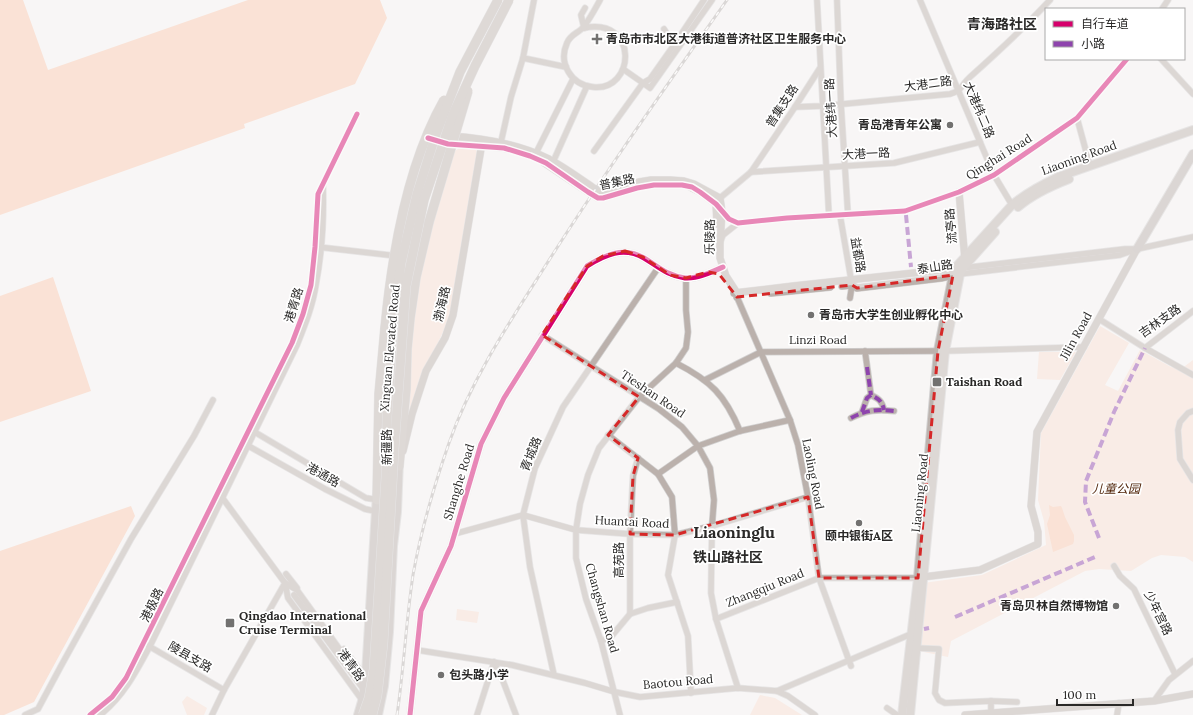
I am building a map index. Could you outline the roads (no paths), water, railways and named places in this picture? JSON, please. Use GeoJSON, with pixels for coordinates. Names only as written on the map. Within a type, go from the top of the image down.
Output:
{"type":"FeatureCollection","features":[{"type":"Feature","properties":{"kind":"highway","name":"Xinguan Elevated Road"},"geometry":{"type":"LineString","coordinates":[[364,715],[369,698],[374,669],[386,477],[387,418],[393,328],[401,263],[417,194],[435,137],[460,72],[498,0]]}},
{"type":"Feature","properties":{"kind":"highway","name":"Xinguan Elevated Road"},"geometry":{"type":"LineString","coordinates":[[372,715],[377,696],[384,644],[394,450],[406,286],[424,200],[453,114],[475,66],[509,0]]}},
{"type":"Feature","properties":{"kind":"highway"},"geometry":{"type":"LineString","coordinates":[[399,466],[406,389],[407,349],[416,277],[436,195],[453,144],[475,66]]}},
{"type":"Feature","properties":{"kind":"highway"},"geometry":{"type":"LineString","coordinates":[[377,500],[379,394],[384,328],[396,250],[403,216],[421,150],[437,112],[460,72]]}},
{"type":"Feature","properties":{"kind":"main road","name":"Liaoning Road"},"geometry":{"type":"LineString","coordinates":[[910,715],[920,578],[942,351],[958,272],[965,257],[1012,205],[1022,196],[1040,185],[1058,177],[1193,130]]}},
{"type":"Feature","properties":{"kind":"main road","name":"Liaoning Road"},"geometry":{"type":"LineString","coordinates":[[958,272],[1015,210],[1025,201],[1042,191],[1060,182],[1193,136]]}},
{"type":"Feature","properties":{"kind":"main road","name":"新疆路"},"geometry":{"type":"LineString","coordinates":[[358,715],[366,679],[376,512],[382,444],[388,329],[398,256],[416,176],[428,138]]}},
{"type":"Feature","properties":{"kind":"main road","name":"新疆路"},"geometry":{"type":"LineString","coordinates":[[378,715],[385,679],[389,632],[393,546],[398,498],[398,418],[409,283],[424,215],[438,168],[450,140]]}},
{"type":"Feature","properties":{"kind":"main road","name":"Jilin Road"},"geometry":{"type":"LineString","coordinates":[[1137,249],[1193,154]]}},
{"type":"Feature","properties":{"kind":"main road","name":"Liaoning Road"},"geometry":{"type":"LineString","coordinates":[[902,715],[911,634],[920,578]]}},
{"type":"Feature","properties":{"kind":"street"},"geometry":{"type":"LineString","coordinates":[[501,142],[511,96],[523,58],[534,0]]}},
{"type":"Feature","properties":{"kind":"street"},"geometry":{"type":"LineString","coordinates":[[584,28],[600,0]]}},
{"type":"Feature","properties":{"kind":"street"},"geometry":{"type":"LineString","coordinates":[[594,151],[643,83],[650,79],[704,0]]}},
{"type":"Feature","properties":{"kind":"street"},"geometry":{"type":"LineString","coordinates":[[623,69],[650,88],[712,0]]}},
{"type":"Feature","properties":{"kind":"street"},"geometry":{"type":"LineString","coordinates":[[817,0],[820,68]]}},
{"type":"Feature","properties":{"kind":"street","name":"大港纬一路"},"geometry":{"type":"LineString","coordinates":[[836,0],[848,215]]}},
{"type":"Feature","properties":{"kind":"street","name":"大港纬二路"},"geometry":{"type":"LineString","coordinates":[[920,0],[994,174],[1012,205]]}},
{"type":"Feature","properties":{"kind":"street","name":"大港二路"},"geometry":{"type":"LineString","coordinates":[[795,107],[841,105],[950,94],[958,91],[967,80],[1016,35],[1050,0]]}},
{"type":"Feature","properties":{"kind":"street"},"geometry":{"type":"LineString","coordinates":[[584,28],[580,15],[585,8]]}},
{"type":"Feature","properties":{"kind":"street"},"geometry":{"type":"LineString","coordinates":[[600,26],[614,32],[621,41],[625,51],[625,62],[623,69],[615,80],[606,86],[595,88],[573,79],[568,73],[564,63],[564,52],[568,42],[574,33],[584,28],[600,26]]}},
{"type":"Feature","properties":{"kind":"street"},"geometry":{"type":"LineString","coordinates":[[664,29],[674,45]]}},
{"type":"Feature","properties":{"kind":"street"},"geometry":{"type":"LineString","coordinates":[[523,58],[566,67]]}},
{"type":"Feature","properties":{"kind":"street","name":"Qinghai Road"},"geometry":{"type":"LineString","coordinates":[[738,223],[905,211],[959,192],[994,174],[1077,118],[1126,60]]}},
{"type":"Feature","properties":{"kind":"street"},"geometry":{"type":"LineString","coordinates":[[1162,60],[1193,94]]}},
{"type":"Feature","properties":{"kind":"street","name":"大港纬一路"},"geometry":{"type":"LineString","coordinates":[[820,68],[829,216]]}},
{"type":"Feature","properties":{"kind":"street","name":"普集支路"},"geometry":{"type":"LineString","coordinates":[[718,201],[750,172],[820,68]]}},
{"type":"Feature","properties":{"kind":"street"},"geometry":{"type":"LineString","coordinates":[[536,154],[573,79]]}},
{"type":"Feature","properties":{"kind":"street"},"geometry":{"type":"LineString","coordinates":[[553,162],[587,86]]}},
{"type":"Feature","properties":{"kind":"street","name":"港青路"},"geometry":{"type":"LineString","coordinates":[[358,114],[318,194],[318,247],[311,285],[303,314],[292,343],[252,431],[220,495],[285,583],[296,590],[361,679],[366,679]]}},
{"type":"Feature","properties":{"kind":"street"},"geometry":{"type":"LineString","coordinates":[[1077,118],[1090,166]]}},
{"type":"Feature","properties":{"kind":"street"},"geometry":{"type":"LineString","coordinates":[[428,138],[482,143],[501,142],[536,154],[553,162],[598,191],[602,192],[651,180],[684,181],[694,184],[718,201],[716,257],[721,266],[723,278]]}},
{"type":"Feature","properties":{"kind":"street","name":"大港一路"},"geometry":{"type":"LineString","coordinates":[[750,172],[903,162],[980,142]]}},
{"type":"Feature","properties":{"kind":"street","name":"普集路"},"geometry":{"type":"LineString","coordinates":[[482,143],[530,156],[546,163],[598,198],[654,185],[682,185],[692,187],[718,201]]}},
{"type":"Feature","properties":{"kind":"street","name":"渤海路"},"geometry":{"type":"LineString","coordinates":[[399,466],[412,414],[426,371],[445,338],[453,315],[482,143]]}},
{"type":"Feature","properties":{"kind":"street","name":"流亭路"},"geometry":{"type":"LineString","coordinates":[[959,192],[965,257]]}},
{"type":"Feature","properties":{"kind":"street","name":"乐陵路"},"geometry":{"type":"LineString","coordinates":[[718,201],[722,212],[720,244],[721,266],[736,294]]}},
{"type":"Feature","properties":{"kind":"street"},"geometry":{"type":"LineString","coordinates":[[720,244],[723,235],[738,223],[728,219],[722,212]]}},
{"type":"Feature","properties":{"kind":"street","name":"益都路"},"geometry":{"type":"LineString","coordinates":[[840,215],[851,282],[850,298]]}},
{"type":"Feature","properties":{"kind":"street"},"geometry":{"type":"LineString","coordinates":[[1137,249],[1193,237]]}},
{"type":"Feature","properties":{"kind":"street"},"geometry":{"type":"LineString","coordinates":[[318,247],[398,256]]}},
{"type":"Feature","properties":{"kind":"street","name":"泰山路"},"geometry":{"type":"LineString","coordinates":[[958,272],[1120,255],[1137,249]]}},
{"type":"Feature","properties":{"kind":"street","name":"Jilin Road"},"geometry":{"type":"LineString","coordinates":[[1038,544],[1038,532],[1030,506],[1037,432],[1137,249]]}},
{"type":"Feature","properties":{"kind":"street","name":"Shanghe Road"},"geometry":{"type":"LineString","coordinates":[[410,715],[421,611],[451,546],[481,444],[504,398],[542,335],[587,266],[603,256],[625,252],[643,257],[670,275],[686,278]]}},
{"type":"Feature","properties":{"kind":"street"},"geometry":{"type":"LineString","coordinates":[[686,278],[693,278],[721,266]]}},
{"type":"Feature","properties":{"kind":"street"},"geometry":{"type":"LineString","coordinates":[[686,278],[721,266]]}},
{"type":"Feature","properties":{"kind":"street","name":"青城路"},"geometry":{"type":"LineString","coordinates":[[554,675],[530,567],[523,515],[535,468],[563,408],[658,268]]}},
{"type":"Feature","properties":{"kind":"street"},"geometry":{"type":"LineString","coordinates":[[708,272],[719,274],[736,294],[958,272]]}},
{"type":"Feature","properties":{"kind":"street","name":"Changshan Road"},"geometry":{"type":"LineString","coordinates":[[620,715],[601,641],[586,599],[576,558],[576,530],[580,504],[588,474],[599,448],[638,397],[676,363],[686,348],[688,332],[686,278]]}},
{"type":"Feature","properties":{"kind":"street","name":"Laoling Road"},"geometry":{"type":"LineString","coordinates":[[736,294],[790,420],[798,445],[808,497],[819,578],[850,663]]}},
{"type":"Feature","properties":{"kind":"street","name":"吉林支路"},"geometry":{"type":"LineString","coordinates":[[1100,319],[1145,348],[1193,311]]}},
{"type":"Feature","properties":{"kind":"street","name":"Tieshan Road"},"geometry":{"type":"LineString","coordinates":[[542,335],[659,409],[682,427],[698,446],[710,468],[714,500],[711,593],[716,619],[738,688]]}},
{"type":"Feature","properties":{"kind":"street","name":"Linzi Road"},"geometry":{"type":"LineString","coordinates":[[705,380],[761,352],[942,351],[1084,346]]}},
{"type":"Feature","properties":{"kind":"street"},"geometry":{"type":"LineString","coordinates":[[1145,348],[1193,375]]}},
{"type":"Feature","properties":{"kind":"street"},"geometry":{"type":"LineString","coordinates":[[865,351],[871,395]]}},
{"type":"Feature","properties":{"kind":"street"},"geometry":{"type":"LineString","coordinates":[[676,363],[705,380],[721,396],[733,414],[740,431]]}},
{"type":"Feature","properties":{"kind":"street"},"geometry":{"type":"LineString","coordinates":[[871,395],[880,399],[883,403],[884,410]]}},
{"type":"Feature","properties":{"kind":"street"},"geometry":{"type":"LineString","coordinates":[[862,412],[867,398],[871,395]]}},
{"type":"Feature","properties":{"kind":"street"},"geometry":{"type":"LineString","coordinates":[[25,715],[38,709],[131,540],[175,469],[213,400]]}},
{"type":"Feature","properties":{"kind":"street"},"geometry":{"type":"LineString","coordinates":[[852,418],[862,412],[884,410],[894,411]]}},
{"type":"Feature","properties":{"kind":"street"},"geometry":{"type":"LineString","coordinates":[[1193,411],[1188,413],[1180,422],[1178,430],[1180,458],[1193,480]]}},
{"type":"Feature","properties":{"kind":"street"},"geometry":{"type":"LineString","coordinates":[[658,474],[698,446],[740,431],[790,420]]}},
{"type":"Feature","properties":{"kind":"street","name":"港通路"},"geometry":{"type":"LineString","coordinates":[[252,431],[366,498],[377,500],[398,498]]}},
{"type":"Feature","properties":{"kind":"street"},"geometry":{"type":"LineString","coordinates":[[608,435],[658,474],[672,497],[675,535],[668,575],[688,636],[691,693]]}},
{"type":"Feature","properties":{"kind":"street","name":"港通路"},"geometry":{"type":"LineString","coordinates":[[246,444],[325,489],[365,509],[376,512],[397,512]]}},
{"type":"Feature","properties":{"kind":"street","name":"高苑路"},"geometry":{"type":"LineString","coordinates":[[630,614],[630,534],[633,476],[638,458]]}},
{"type":"Feature","properties":{"kind":"street","name":"港极路"},"geometry":{"type":"LineString","coordinates":[[100,715],[116,701],[131,681],[220,495]]}},
{"type":"Feature","properties":{"kind":"street","name":"Huantai Road"},"geometry":{"type":"LineString","coordinates":[[523,515],[576,530],[630,534],[675,535],[712,526],[808,497]]}},
{"type":"Feature","properties":{"kind":"street"},"geometry":{"type":"LineString","coordinates":[[454,534],[523,515]]}},
{"type":"Feature","properties":{"kind":"street","name":"Zhangqiu Road"},"geometry":{"type":"LineString","coordinates":[[716,619],[819,578],[920,578],[980,570],[1038,544]]}},
{"type":"Feature","properties":{"kind":"street","name":"少年宫路"},"geometry":{"type":"LineString","coordinates":[[1114,566],[1120,576],[1134,589],[1175,674]]}},
{"type":"Feature","properties":{"kind":"street"},"geometry":{"type":"LineString","coordinates":[[286,574],[366,679]]}},
{"type":"Feature","properties":{"kind":"street"},"geometry":{"type":"LineString","coordinates":[[212,715],[224,690],[285,583]]}},
{"type":"Feature","properties":{"kind":"street","name":"港青路"},"geometry":{"type":"LineString","coordinates":[[285,583],[288,598],[362,700]]}},
{"type":"Feature","properties":{"kind":"street"},"geometry":{"type":"LineString","coordinates":[[294,595],[364,690]]}},
{"type":"Feature","properties":{"kind":"street"},"geometry":{"type":"LineString","coordinates":[[601,641],[610,638],[630,614],[648,608],[677,602]]}},
{"type":"Feature","properties":{"kind":"street","name":"Baotou Road"},"geometry":{"type":"LineString","coordinates":[[417,650],[512,665],[615,692],[640,697],[738,688],[777,691],[850,663],[911,634]]}},
{"type":"Feature","properties":{"kind":"street","name":"港极路"},"geometry":{"type":"LineString","coordinates":[[90,715],[104,705],[117,691],[147,645]]}},
{"type":"Feature","properties":{"kind":"street","name":"陵县支路"},"geometry":{"type":"LineString","coordinates":[[147,645],[224,690]]}},
{"type":"Feature","properties":{"kind":"street"},"geometry":{"type":"LineString","coordinates":[[916,648],[940,649],[935,693],[939,700],[945,703],[991,701],[1017,702]]}},
{"type":"Feature","properties":{"kind":"street"},"geometry":{"type":"LineString","coordinates":[[1154,701],[1175,674],[1193,661]]}},
{"type":"Feature","properties":{"kind":"street"},"geometry":{"type":"LineString","coordinates":[[477,715],[494,662]]}},
{"type":"Feature","properties":{"kind":"street"},"geometry":{"type":"LineString","coordinates":[[494,662],[516,715]]}},
{"type":"Feature","properties":{"kind":"street"},"geometry":{"type":"LineString","coordinates":[[777,691],[788,696],[815,715]]}},
{"type":"Feature","properties":{"kind":"street"},"geometry":{"type":"LineString","coordinates":[[965,715],[1052,711],[1119,703],[1154,701],[1193,694]]}},
{"type":"Feature","properties":{"kind":"street"},"geometry":{"type":"LineString","coordinates":[[991,701],[991,713]]}},
{"type":"Feature","properties":{"kind":"street"},"geometry":{"type":"LineString","coordinates":[[1117,715],[1119,703]]}},
{"type":"Feature","properties":{"kind":"street"},"geometry":{"type":"LineString","coordinates":[[887,708],[897,715]]}},
{"type":"Feature","properties":{"kind":"street"},"geometry":{"type":"LineString","coordinates":[[38,709],[42,715]]}},
{"type":"Feature","properties":{"kind":"railway"},"geometry":{"type":"LineString","coordinates":[[397,715],[413,575],[420,541],[428,508],[443,459],[467,399],[501,336],[561,241],[631,137],[727,0]]}},
{"type":"Feature","properties":{"kind":"place","name":"青岛市市北区大港街道普济社区卫生服务中心"},"geometry":{"type":"Point","coordinates":[597,39]}},
{"type":"Feature","properties":{"kind":"place","name":"青岛港青年公寓"},"geometry":{"type":"Point","coordinates":[950,125]}},
{"type":"Feature","properties":{"kind":"place","name":"青岛市大学生创业孵化中心"},"geometry":{"type":"Point","coordinates":[811,315]}},
{"type":"Feature","properties":{"kind":"place","name":"Taishan Road"},"geometry":{"type":"Point","coordinates":[937,382]}},
{"type":"Feature","properties":{"kind":"place","name":"颐中银街A区"},"geometry":{"type":"Point","coordinates":[859,523]}},
{"type":"Feature","properties":{"kind":"place","name":"青岛贝林自然博物馆"},"geometry":{"type":"Point","coordinates":[1116,606]}},
{"type":"Feature","properties":{"kind":"place","name":"Qingdao International Cruise Terminal"},"geometry":{"type":"Point","coordinates":[230,623]}},
{"type":"Feature","properties":{"kind":"place","name":"包头路小学"},"geometry":{"type":"Point","coordinates":[441,675]}},
{"type":"Feature","properties":{"kind":"district","name":"青海路社区"},"geometry":{"type":"Point","coordinates":[1002,24]}},
{"type":"Feature","properties":{"kind":"district","name":"Liaoninglu"},"geometry":{"type":"Point","coordinates":[734,532]}},
{"type":"Feature","properties":{"kind":"district","name":"铁山路社区"},"geometry":{"type":"Point","coordinates":[728,557]}},
{"type":"Feature","properties":{"kind":"park label","name":"儿童公园"},"geometry":{"type":"Point","coordinates":[1116,489]}}]}
